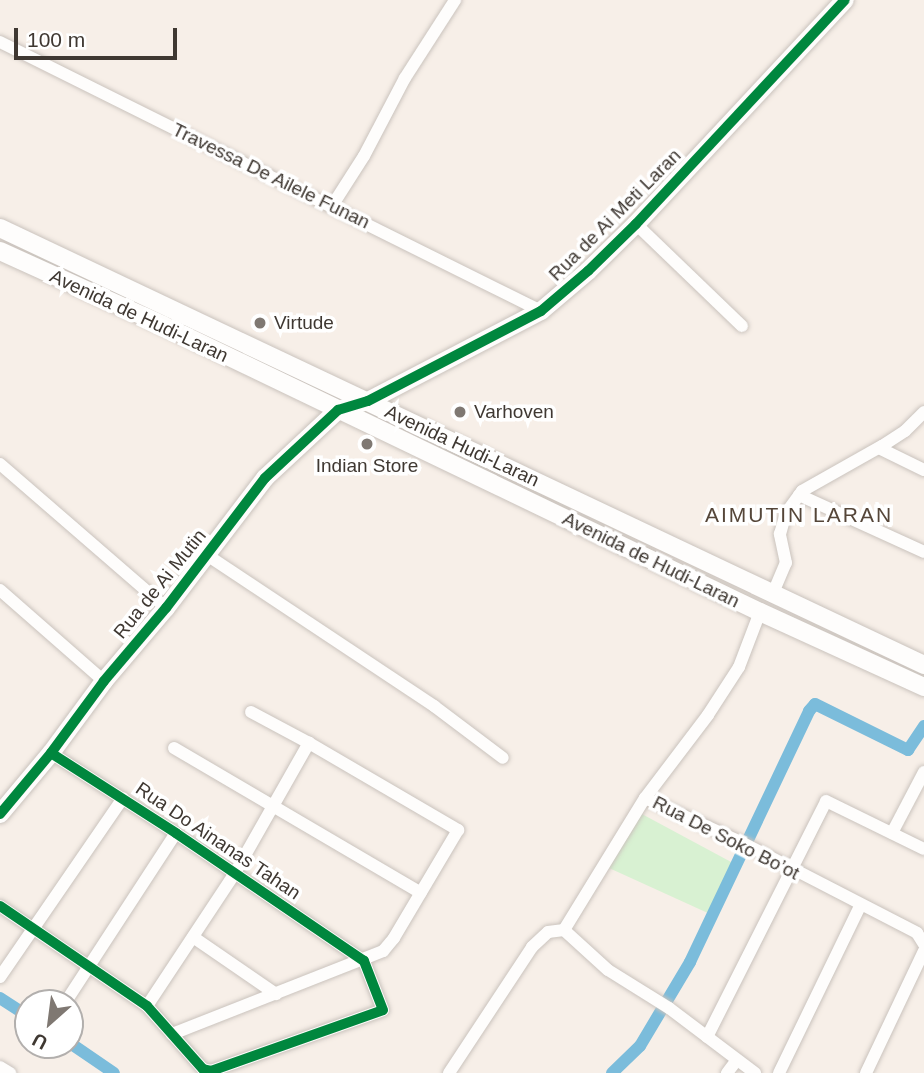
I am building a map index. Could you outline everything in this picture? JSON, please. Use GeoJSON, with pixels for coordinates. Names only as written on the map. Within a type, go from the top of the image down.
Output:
{"type":"FeatureCollection","features":[{"type":"Feature","properties":{"kind":"main road","name":"Rua de Ai Meti Laran"},"geometry":{"type":"LineString","coordinates":[[368,401],[541,311],[636,223],[845,0]]}},
{"type":"Feature","properties":{"kind":"main road","name":"Avenida Hudi-Laran"},"geometry":{"type":"LineString","coordinates":[[0,228],[924,665]]}},
{"type":"Feature","properties":{"kind":"main road","name":"Avenida de Hudi-Laran"},"geometry":{"type":"LineString","coordinates":[[0,251],[760,612],[924,687]]}},
{"type":"Feature","properties":{"kind":"main road","name":"Rua de Ai Mutin"},"geometry":{"type":"LineString","coordinates":[[0,814],[104,681],[166,608],[265,478],[338,410],[368,401]]}},
{"type":"Feature","properties":{"kind":"street"},"geometry":{"type":"LineString","coordinates":[[332,206],[364,156],[404,78],[455,0]]}},
{"type":"Feature","properties":{"kind":"street","name":"Travessa De Ailele Funan"},"geometry":{"type":"LineString","coordinates":[[0,42],[541,311]]}},
{"type":"Feature","properties":{"kind":"street"},"geometry":{"type":"LineString","coordinates":[[636,223],[742,326]]}},
{"type":"Feature","properties":{"kind":"street"},"geometry":{"type":"LineString","coordinates":[[772,593],[786,563],[780,534],[786,513],[799,495],[905,431],[924,412]]}},
{"type":"Feature","properties":{"kind":"street"},"geometry":{"type":"LineString","coordinates":[[879,448],[924,470]]}},
{"type":"Feature","properties":{"kind":"street"},"geometry":{"type":"LineString","coordinates":[[0,464],[166,608]]}},
{"type":"Feature","properties":{"kind":"street"},"geometry":{"type":"LineString","coordinates":[[799,495],[924,552]]}},
{"type":"Feature","properties":{"kind":"street"},"geometry":{"type":"LineString","coordinates":[[206,555],[435,706],[503,758]]}},
{"type":"Feature","properties":{"kind":"street"},"geometry":{"type":"LineString","coordinates":[[0,590],[104,681]]}},
{"type":"Feature","properties":{"kind":"street","name":"Rua De Soko Bo’ot"},"geometry":{"type":"LineString","coordinates":[[760,612],[739,667],[708,715],[645,798],[748,846],[917,933],[924,944]]}},
{"type":"Feature","properties":{"kind":"street"},"geometry":{"type":"LineString","coordinates":[[172,1034],[383,951],[394,938],[457,829],[251,712]]}},
{"type":"Feature","properties":{"kind":"street"},"geometry":{"type":"LineString","coordinates":[[147,1006],[235,873],[309,743]]}},
{"type":"Feature","properties":{"kind":"street"},"geometry":{"type":"LineString","coordinates":[[174,748],[272,808],[421,893]]}},
{"type":"Feature","properties":{"kind":"street","name":"Rua Do Ainanas Tahan"},"geometry":{"type":"LineString","coordinates":[[51,752],[176,832],[363,961]]}},
{"type":"Feature","properties":{"kind":"street"},"geometry":{"type":"LineString","coordinates":[[892,833],[924,772]]}},
{"type":"Feature","properties":{"kind":"street"},"geometry":{"type":"LineString","coordinates":[[0,977],[123,798]]}},
{"type":"Feature","properties":{"kind":"street"},"geometry":{"type":"LineString","coordinates":[[564,930],[645,798]]}},
{"type":"Feature","properties":{"kind":"street"},"geometry":{"type":"LineString","coordinates":[[707,1037],[826,801],[924,849]]}},
{"type":"Feature","properties":{"kind":"street"},"geometry":{"type":"LineString","coordinates":[[74,989],[176,832]]}},
{"type":"Feature","properties":{"kind":"street"},"geometry":{"type":"LineString","coordinates":[[0,906],[147,1006],[203,1069],[211,1071],[383,1010],[363,961]]}},
{"type":"Feature","properties":{"kind":"street"},"geometry":{"type":"LineString","coordinates":[[779,1073],[860,906]]}},
{"type":"Feature","properties":{"kind":"street"},"geometry":{"type":"LineString","coordinates":[[449,1073],[531,947],[548,932],[564,930],[608,970],[664,1004],[755,1073]]}},
{"type":"Feature","properties":{"kind":"street"},"geometry":{"type":"LineString","coordinates":[[193,937],[276,994]]}},
{"type":"Feature","properties":{"kind":"street"},"geometry":{"type":"LineString","coordinates":[[866,1073],[924,951]]}},
{"type":"Feature","properties":{"kind":"street"},"geometry":{"type":"LineString","coordinates":[[727,1073],[736,1061]]}},
{"type":"Feature","properties":{"kind":"street"},"geometry":{"type":"LineString","coordinates":[[0,1067],[10,1073]]}},
{"type":"Feature","properties":{"kind":"green space"},"geometry":{"type":"Polygon","coordinates":[[[640,813],[733,863],[710,914],[609,868],[640,813]]]}},
{"type":"Feature","properties":{"kind":"waterway"},"geometry":{"type":"LineString","coordinates":[[612,1073],[640,1046],[690,962],[809,711],[815,704],[908,750],[924,726]]}},
{"type":"Feature","properties":{"kind":"waterway"},"geometry":{"type":"LineString","coordinates":[[0,998],[14,1007]]}},
{"type":"Feature","properties":{"kind":"waterway"},"geometry":{"type":"LineString","coordinates":[[84,1053],[114,1073]]}},
{"type":"Feature","properties":{"kind":"cycle path"},"geometry":{"type":"LineString","coordinates":[[0,814],[51,753],[104,681],[166,608],[265,478],[338,410],[368,401],[541,311],[588,271],[636,224],[845,0]]}},
{"type":"Feature","properties":{"kind":"cycle path"},"geometry":{"type":"LineString","coordinates":[[0,906],[147,1006],[203,1069],[211,1071],[383,1010],[364,961],[176,833],[51,753]]}},
{"type":"Feature","properties":{"kind":"place","name":"Virtude"},"geometry":{"type":"Point","coordinates":[260,323]}},
{"type":"Feature","properties":{"kind":"place","name":"Varhoven"},"geometry":{"type":"Point","coordinates":[460,412]}},
{"type":"Feature","properties":{"kind":"place","name":"Indian Store"},"geometry":{"type":"Point","coordinates":[367,444]}},
{"type":"Feature","properties":{"kind":"district","name":"AIMUTIN LARAN"},"geometry":{"type":"Point","coordinates":[799,515]}}]}
